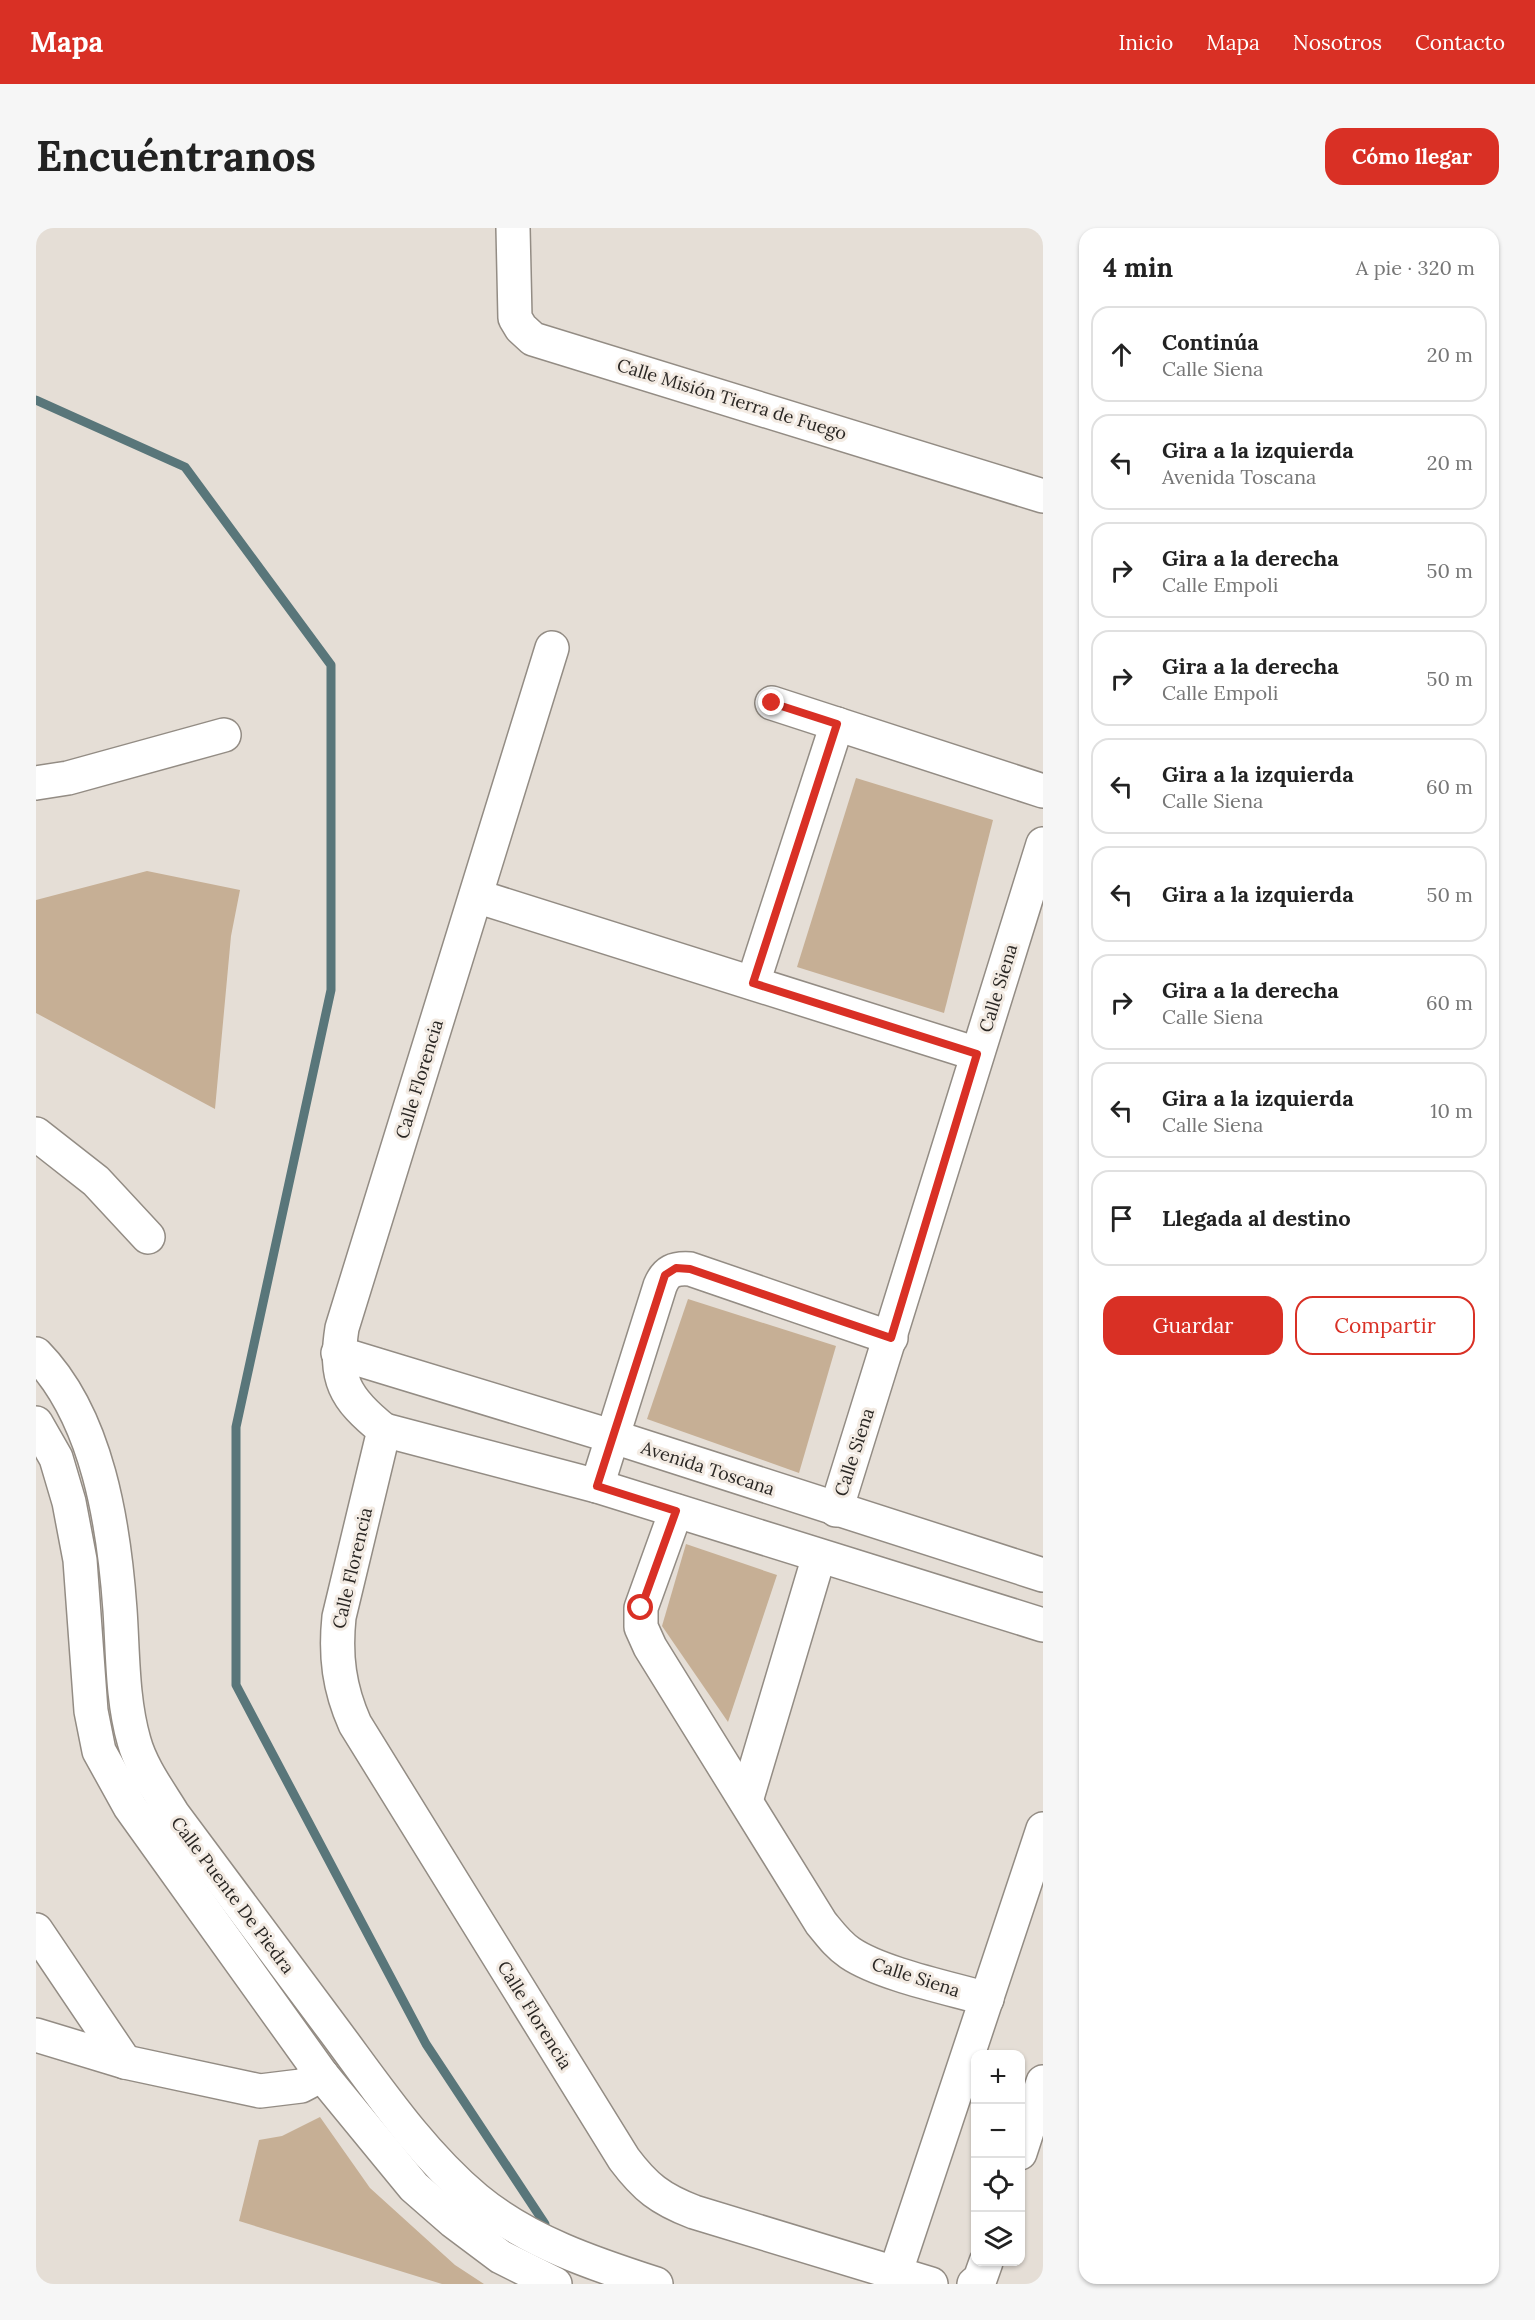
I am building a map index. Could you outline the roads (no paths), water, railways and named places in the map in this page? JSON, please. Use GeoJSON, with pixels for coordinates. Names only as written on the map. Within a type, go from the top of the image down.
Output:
{"type":"FeatureCollection","features":[{"type":"Feature","properties":{"kind":"street","name":"Calle Misión Tierra de Fuego"},"geometry":{"type":"LineString","coordinates":[[513,228],[512,300],[515,318],[521,328],[533,339],[1043,496]]}},
{"type":"Feature","properties":{"kind":"street","name":"Calle Florencia"},"geometry":{"type":"LineString","coordinates":[[552,648],[342,1328],[338,1353],[339,1374],[349,1397],[384,1430],[339,1617],[336,1646],[339,1676],[355,1724],[618,2148],[643,2184],[667,2202],[694,2212],[931,2284]]}},
{"type":"Feature","properties":{"kind":"street"},"geometry":{"type":"LineString","coordinates":[[772,703],[1043,791]]}},
{"type":"Feature","properties":{"kind":"street"},"geometry":{"type":"LineString","coordinates":[[753,983],[837,724]]}},
{"type":"Feature","properties":{"kind":"street"},"geometry":{"type":"LineString","coordinates":[[36,783],[68,778],[224,735]]}},
{"type":"Feature","properties":{"kind":"street","name":"Calle Siena"},"geometry":{"type":"LineString","coordinates":[[836,1510],[1043,844]]}},
{"type":"Feature","properties":{"kind":"street"},"geometry":{"type":"LineString","coordinates":[[476,896],[977,1054]]}},
{"type":"Feature","properties":{"kind":"street"},"geometry":{"type":"LineString","coordinates":[[36,1134],[96,1181],[148,1237]]}},
{"type":"Feature","properties":{"kind":"street"},"geometry":{"type":"LineString","coordinates":[[597,1486],[660,1286],[665,1275],[676,1268],[690,1269],[891,1338]]}},
{"type":"Feature","properties":{"kind":"street","name":"Avenida Toscana"},"geometry":{"type":"LineString","coordinates":[[338,1353],[614,1437],[1043,1575]]}},
{"type":"Feature","properties":{"kind":"street","name":"Calle Puente De Piedra"},"geometry":{"type":"LineString","coordinates":[[36,1354],[67,1397],[82,1427],[104,1492],[120,1606],[126,1709],[135,1744],[148,1774],[173,1814],[374,2085],[433,2158],[477,2200],[534,2237],[591,2262],[656,2284]]}},
{"type":"Feature","properties":{"kind":"street","name":"Calle Puente De Piedra"},"geometry":{"type":"LineString","coordinates":[[36,1423],[56,1458],[69,1502],[80,1560],[91,1711],[99,1751],[130,1807],[322,2075],[414,2187],[453,2222],[501,2257],[555,2284]]}},
{"type":"Feature","properties":{"kind":"street"},"geometry":{"type":"LineString","coordinates":[[384,1430],[597,1486],[1043,1625]]}},
{"type":"Feature","properties":{"kind":"street","name":"Calle Siena"},"geometry":{"type":"LineString","coordinates":[[676,1511],[641,1608],[641,1627],[650,1647],[821,1923],[834,1940],[851,1954],[874,1965],[987,2000]]}},
{"type":"Feature","properties":{"kind":"street"},"geometry":{"type":"LineString","coordinates":[[746,1802],[819,1557]]}},
{"type":"Feature","properties":{"kind":"street"},"geometry":{"type":"LineString","coordinates":[[99,1751],[135,1744]]}},
{"type":"Feature","properties":{"kind":"street"},"geometry":{"type":"LineString","coordinates":[[895,2274],[1043,1829]]}},
{"type":"Feature","properties":{"kind":"street"},"geometry":{"type":"LineString","coordinates":[[36,1930],[125,2062]]}},
{"type":"Feature","properties":{"kind":"street"},"geometry":{"type":"LineString","coordinates":[[36,2035],[125,2062],[260,2091],[301,2086],[322,2075]]}},
{"type":"Feature","properties":{"kind":"street"},"geometry":{"type":"LineString","coordinates":[[1025,2138],[1043,2082]]}},
{"type":"Feature","properties":{"kind":"street"},"geometry":{"type":"LineString","coordinates":[[974,2284],[980,2279],[985,2266]]}},
{"type":"Feature","properties":{"kind":"waterway"},"geometry":{"type":"LineString","coordinates":[[36,400],[185,467],[331,665],[331,990],[236,1427],[236,1685],[426,2044],[545,2224]]}}]}
